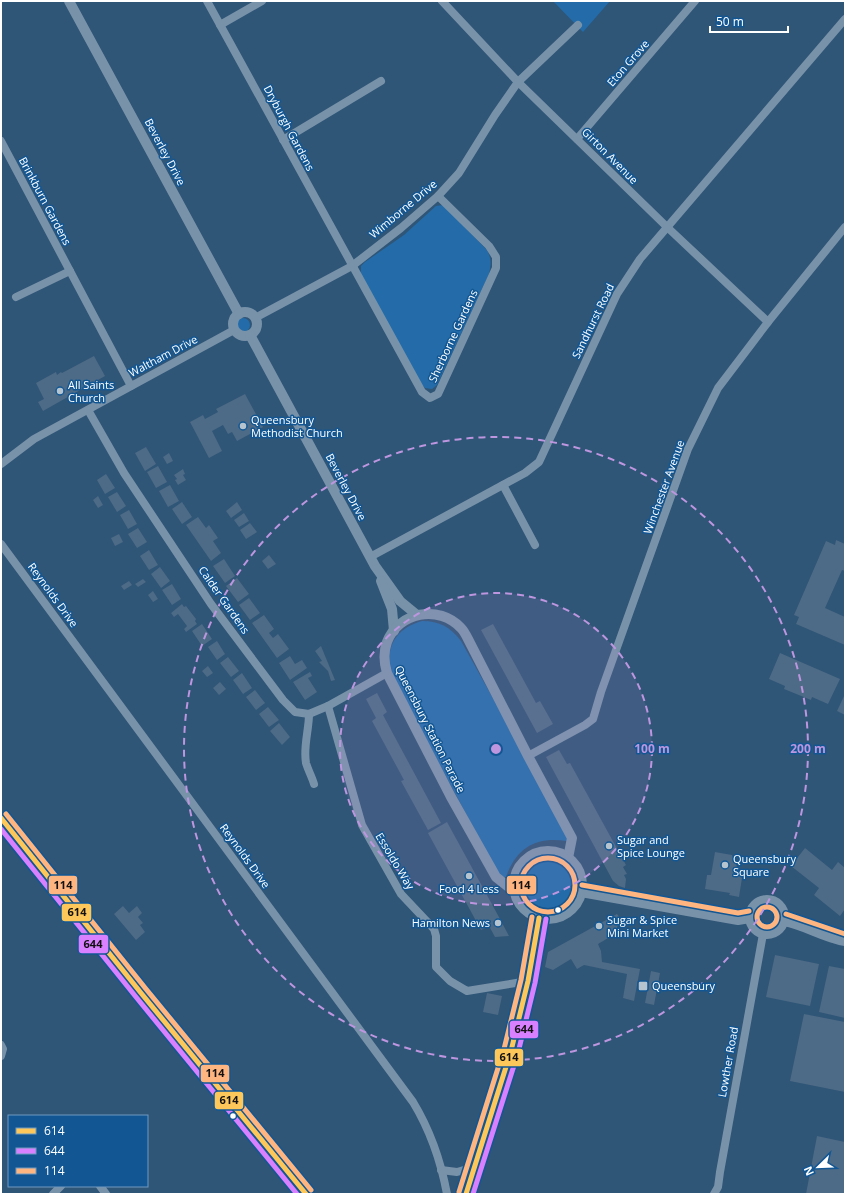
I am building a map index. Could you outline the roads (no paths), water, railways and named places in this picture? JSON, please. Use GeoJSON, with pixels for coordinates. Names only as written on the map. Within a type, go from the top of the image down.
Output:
{"type":"FeatureCollection","features":[{"type":"Feature","properties":{"kind":"street","name":"Beverley Drive"},"geometry":{"type":"LineString","coordinates":[[69,1],[239,314]]}},
{"type":"Feature","properties":{"kind":"street","name":"Dryburgh Gardens"},"geometry":{"type":"LineString","coordinates":[[207,1],[352,266]]}},
{"type":"Feature","properties":{"kind":"street"},"geometry":{"type":"LineString","coordinates":[[220,25],[262,1]]}},
{"type":"Feature","properties":{"kind":"street","name":"Girton Avenue"},"geometry":{"type":"LineString","coordinates":[[442,1],[518,82],[667,227],[768,322]]}},
{"type":"Feature","properties":{"kind":"street","name":"Eton Grove"},"geometry":{"type":"LineString","coordinates":[[577,139],[695,1]]}},
{"type":"Feature","properties":{"kind":"street","name":"Sandhurst Road"},"geometry":{"type":"LineString","coordinates":[[370,556],[526,473],[539,462],[617,294],[640,259],[845,19]]}},
{"type":"Feature","properties":{"kind":"street","name":"Wimborne Drive"},"geometry":{"type":"LineString","coordinates":[[255,318],[352,266],[401,228],[438,196],[460,173],[495,115],[518,82],[578,25]]}},
{"type":"Feature","properties":{"kind":"street"},"geometry":{"type":"LineString","coordinates":[[283,140],[381,81]]}},
{"type":"Feature","properties":{"kind":"street","name":"Brinkburn Gardens"},"geometry":{"type":"LineString","coordinates":[[1,141],[131,386]]}},
{"type":"Feature","properties":{"kind":"street","name":"Sherborne Gardens"},"geometry":{"type":"LineString","coordinates":[[352,266],[422,392],[430,398],[438,394],[496,268],[496,257],[489,246],[438,196]]}},
{"type":"Feature","properties":{"kind":"street","name":"Winchester Avenue"},"geometry":{"type":"LineString","coordinates":[[528,756],[586,725],[592,719],[688,449],[718,388],[768,322],[845,227]]}},
{"type":"Feature","properties":{"kind":"street"},"geometry":{"type":"LineString","coordinates":[[16,297],[70,271]]}},
{"type":"Feature","properties":{"kind":"street"},"geometry":{"type":"LineString","coordinates":[[248,313],[255,318],[256,328],[250,335],[241,336],[234,330],[233,321],[239,314],[248,313]]}},
{"type":"Feature","properties":{"kind":"street","name":"Waltham Drive"},"geometry":{"type":"LineString","coordinates":[[1,464],[34,439],[234,330]]}},
{"type":"Feature","properties":{"kind":"street","name":"Beverley Drive"},"geometry":{"type":"LineString","coordinates":[[250,335],[375,566],[392,609],[394,631]]}},
{"type":"Feature","properties":{"kind":"street","name":"Calder Gardens"},"geometry":{"type":"LineString","coordinates":[[88,410],[124,473],[211,604],[283,700],[295,712],[309,714]]}},
{"type":"Feature","properties":{"kind":"street"},"geometry":{"type":"LineString","coordinates":[[503,485],[535,545]]}},
{"type":"Feature","properties":{"kind":"street","name":"Reynolds Drive"},"geometry":{"type":"LineString","coordinates":[[1,544],[414,1102],[424,1121],[442,1170],[447,1194]]}},
{"type":"Feature","properties":{"kind":"street","name":"Beverley Drive"},"geometry":{"type":"LineString","coordinates":[[375,566],[400,601],[417,615]]}},
{"type":"Feature","properties":{"kind":"street"},"geometry":{"type":"LineString","coordinates":[[417,615],[429,614],[441,616],[452,621],[461,628],[468,639],[572,838],[568,858]]}},
{"type":"Feature","properties":{"kind":"street","name":"Queensbury Station Parade"},"geometry":{"type":"LineString","coordinates":[[417,615],[398,626],[387,643],[384,653],[384,663],[387,673],[451,797],[493,872],[496,877],[515,892]]}},
{"type":"Feature","properties":{"kind":"street"},"geometry":{"type":"LineString","coordinates":[[314,784],[306,763],[305,748],[309,728],[309,714],[328,706],[387,673]]}},
{"type":"Feature","properties":{"kind":"street","name":"Essoldo Way"},"geometry":{"type":"LineString","coordinates":[[328,706],[362,825],[401,894],[434,928],[436,936],[436,967],[450,981],[467,991],[528,981]]}},
{"type":"Feature","properties":{"kind":"street"},"geometry":{"type":"LineString","coordinates":[[1,818],[136,987],[306,1194]]}},
{"type":"Feature","properties":{"kind":"street"},"geometry":{"type":"LineString","coordinates":[[546,851],[558,853],[568,858],[580,873],[582,882],[581,892],[577,902],[570,911],[561,916],[550,919],[539,918],[531,914],[518,901],[515,892],[514,880],[518,869],[525,860],[535,854],[546,851]]}},
{"type":"Feature","properties":{"kind":"street"},"geometry":{"type":"LineString","coordinates":[[581,892],[738,920],[750,918]]}},
{"type":"Feature","properties":{"kind":"street"},"geometry":{"type":"LineString","coordinates":[[768,900],[774,901],[782,909],[784,921],[774,933],[764,934],[756,930],[751,923],[750,918],[750,913],[753,907],[757,903],[768,900]]}},
{"type":"Feature","properties":{"kind":"street"},"geometry":{"type":"LineString","coordinates":[[466,1194],[511,1051],[528,981],[539,918]]}},
{"type":"Feature","properties":{"kind":"street"},"geometry":{"type":"LineString","coordinates":[[784,921],[796,923],[830,939],[845,941]]}},
{"type":"Feature","properties":{"kind":"street","name":"Lowther Road"},"geometry":{"type":"LineString","coordinates":[[714,1194],[718,1187],[764,934]]}},
{"type":"Feature","properties":{"kind":"street"},"geometry":{"type":"LineString","coordinates":[[1,1045],[3,1049],[1,1056]]}},
{"type":"Feature","properties":{"kind":"street"},"geometry":{"type":"LineString","coordinates":[[442,1170],[457,1172],[474,1167]]}},
{"type":"Feature","properties":{"kind":"place","name":"All Saints Church"},"geometry":{"type":"Point","coordinates":[60,391]}},
{"type":"Feature","properties":{"kind":"place","name":"Queensbury Methodist Church"},"geometry":{"type":"Point","coordinates":[243,426]}},
{"type":"Feature","properties":{"kind":"place","name":"Sugar and Spice Lounge"},"geometry":{"type":"Point","coordinates":[609,846]}},
{"type":"Feature","properties":{"kind":"place","name":"Queensbury Square"},"geometry":{"type":"Point","coordinates":[725,865]}},
{"type":"Feature","properties":{"kind":"place","name":"Food 4 Less"},"geometry":{"type":"Point","coordinates":[469,876]}},
{"type":"Feature","properties":{"kind":"place","name":"Hamilton News"},"geometry":{"type":"Point","coordinates":[498,923]}},
{"type":"Feature","properties":{"kind":"place","name":"Sugar & Spice Mini Market"},"geometry":{"type":"Point","coordinates":[599,926]}},
{"type":"Feature","properties":{"kind":"place","name":"Queensbury"},"geometry":{"type":"Point","coordinates":[643,986]}}]}
